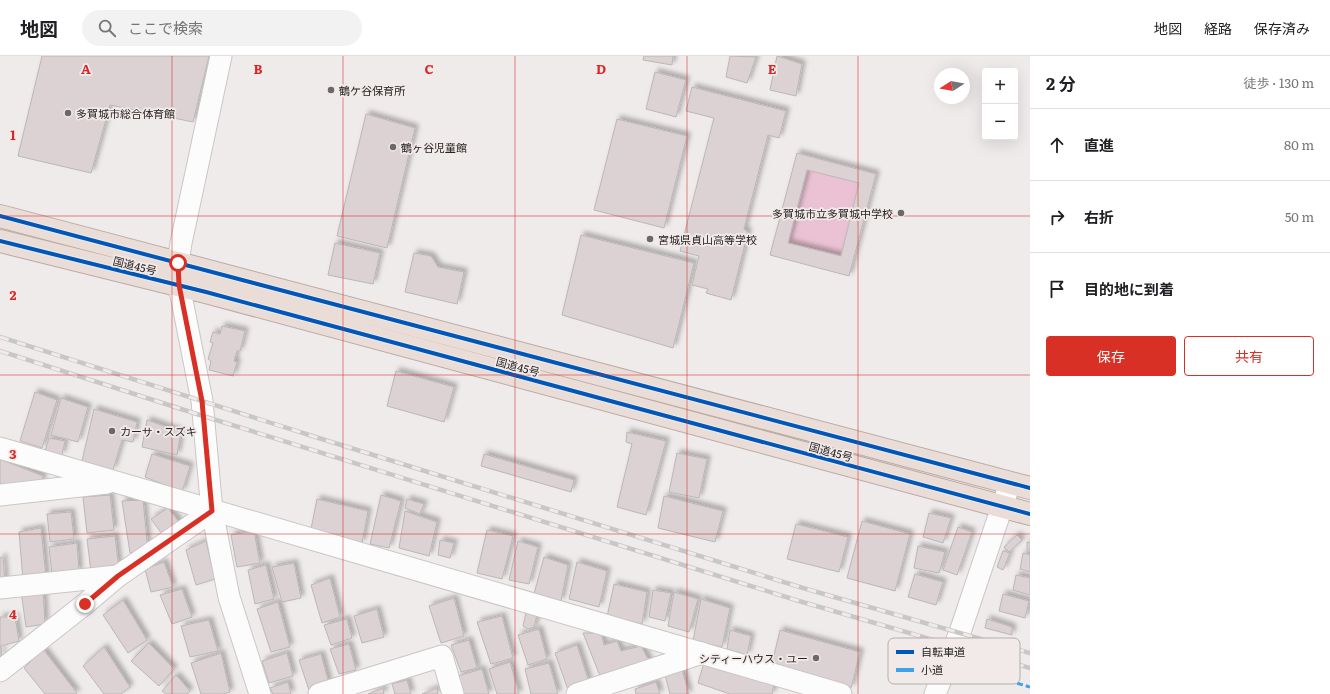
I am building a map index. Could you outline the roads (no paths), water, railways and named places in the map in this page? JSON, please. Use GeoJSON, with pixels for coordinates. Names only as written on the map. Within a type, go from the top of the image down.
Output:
{"type":"FeatureCollection","features":[{"type":"Feature","properties":{"kind":"highway","name":"国道45号"},"geometry":{"type":"LineString","coordinates":[[0,216],[1020,485]]}},
{"type":"Feature","properties":{"kind":"highway","name":"国道45号"},"geometry":{"type":"LineString","coordinates":[[0,241],[179,285],[1030,514]]}},
{"type":"Feature","properties":{"kind":"street"},"geometry":{"type":"LineString","coordinates":[[221,56],[181,243],[178,263],[179,285],[202,401],[212,511],[229,597],[260,694]]}},
{"type":"Feature","properties":{"kind":"street"},"geometry":{"type":"LineString","coordinates":[[0,448],[841,694]]}},
{"type":"Feature","properties":{"kind":"street"},"geometry":{"type":"LineString","coordinates":[[0,495],[117,482]]}},
{"type":"Feature","properties":{"kind":"street"},"geometry":{"type":"LineString","coordinates":[[958,638],[1003,507],[1020,485]]}},
{"type":"Feature","properties":{"kind":"street"},"geometry":{"type":"LineString","coordinates":[[0,671],[118,576],[212,511]]}},
{"type":"Feature","properties":{"kind":"street"},"geometry":{"type":"LineString","coordinates":[[0,588],[118,576]]}},
{"type":"Feature","properties":{"kind":"street"},"geometry":{"type":"LineString","coordinates":[[577,694],[702,653]]}},
{"type":"Feature","properties":{"kind":"street"},"geometry":{"type":"LineString","coordinates":[[319,694],[442,656],[453,694]]}},
{"type":"Feature","properties":{"kind":"street"},"geometry":{"type":"LineString","coordinates":[[935,694],[939,684]]}},
{"type":"Feature","properties":{"kind":"street"},"geometry":{"type":"LineString","coordinates":[[794,694],[816,686]]}},
{"type":"Feature","properties":{"kind":"railway"},"geometry":{"type":"LineString","coordinates":[[0,337],[325,440],[803,588],[978,638]]}},
{"type":"Feature","properties":{"kind":"railway"},"geometry":{"type":"LineString","coordinates":[[0,351],[203,416],[799,601],[927,638]]}},
{"type":"Feature","properties":{"kind":"railway"},"geometry":{"type":"LineString","coordinates":[[1020,650],[1030,653]]}},
{"type":"Feature","properties":{"kind":"railway"},"geometry":{"type":"LineString","coordinates":[[1020,665],[1030,668]]}},
{"type":"Feature","properties":{"kind":"place","name":"鶴ケ谷保育所"},"geometry":{"type":"Point","coordinates":[331,90]}},
{"type":"Feature","properties":{"kind":"place","name":"多賀城市総合体育館"},"geometry":{"type":"Point","coordinates":[68,113]}},
{"type":"Feature","properties":{"kind":"place","name":"鶴ヶ谷児童館"},"geometry":{"type":"Point","coordinates":[393,147]}},
{"type":"Feature","properties":{"kind":"place","name":"多賀城市立多賀城中学校"},"geometry":{"type":"Point","coordinates":[901,213]}},
{"type":"Feature","properties":{"kind":"place","name":"宮城県貞山高等学校"},"geometry":{"type":"Point","coordinates":[650,239]}},
{"type":"Feature","properties":{"kind":"place","name":"カーサ・スズキ"},"geometry":{"type":"Point","coordinates":[112,431]}},
{"type":"Feature","properties":{"kind":"place","name":"シティーハウス・ユー"},"geometry":{"type":"Point","coordinates":[816,658]}}]}
